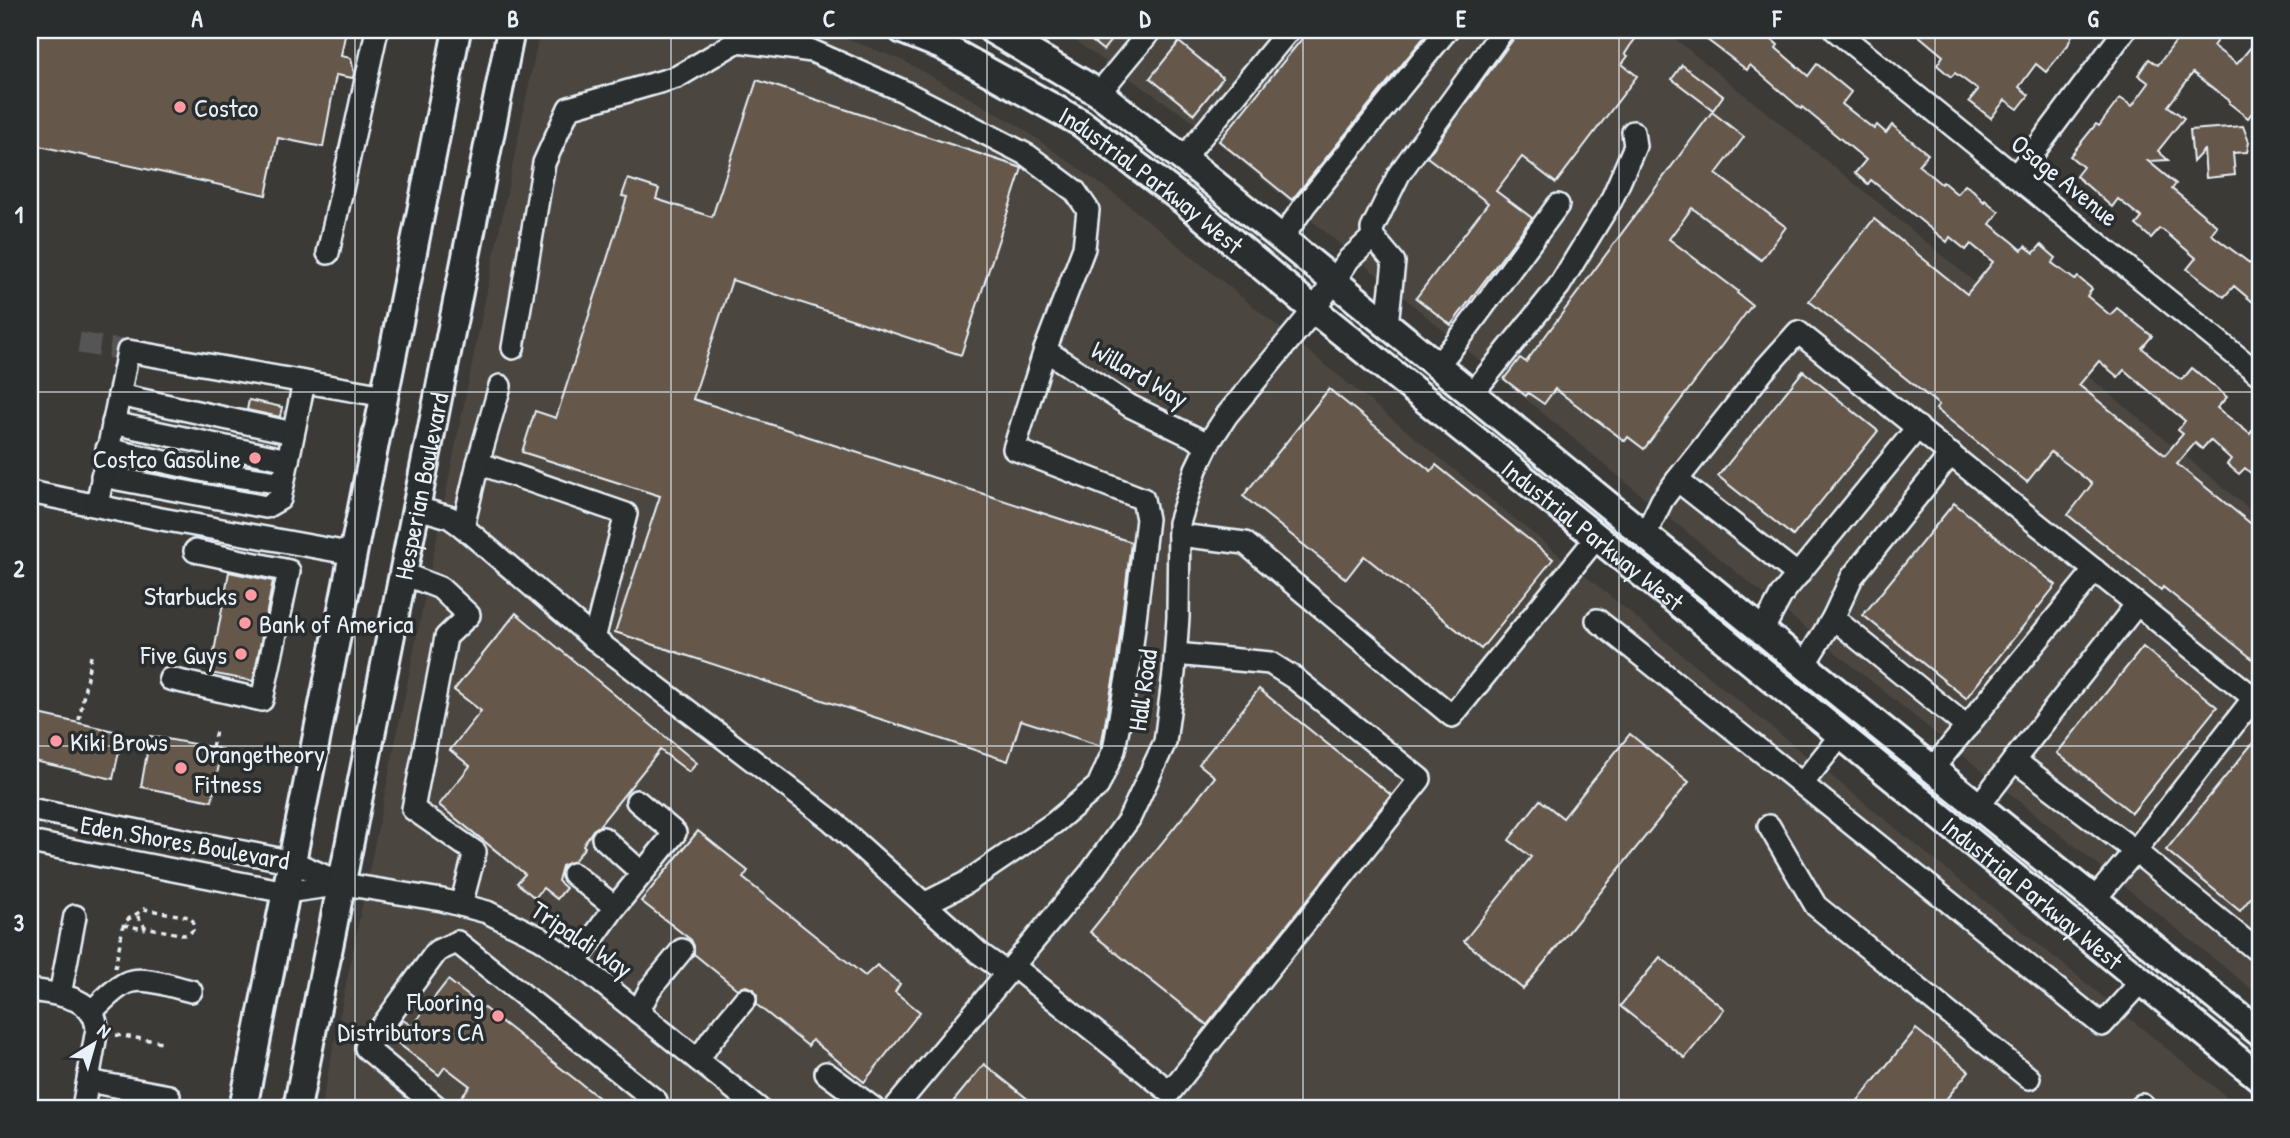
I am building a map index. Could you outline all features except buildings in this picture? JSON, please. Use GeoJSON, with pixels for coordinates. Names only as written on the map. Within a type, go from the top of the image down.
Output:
{"type":"FeatureCollection","features":[{"type":"Feature","properties":{"kind":"main road","name":"Hesperian Boulevard"},"geometry":{"type":"LineString","coordinates":[[243,1108],[457,30]]}},
{"type":"Feature","properties":{"kind":"main road","name":"Hesperian Boulevard"},"geometry":{"type":"LineString","coordinates":[[297,1108],[511,30]]}},
{"type":"Feature","properties":{"kind":"main road","name":"Industrial Parkway West"},"geometry":{"type":"LineString","coordinates":[[902,30],[942,46],[1081,123],[1184,201],[1314,310],[1597,537],[2260,1078]]}},
{"type":"Feature","properties":{"kind":"main road","name":"Industrial Parkway West"},"geometry":{"type":"LineString","coordinates":[[992,30],[1099,93],[1183,159],[1978,807],[2260,1032]]}},
{"type":"Feature","properties":{"kind":"main road"},"geometry":{"type":"LineString","coordinates":[[1843,737],[1864,714]]}},
{"type":"Feature","properties":{"kind":"street"},"geometry":{"type":"LineString","coordinates":[[328,253],[377,30]]}},
{"type":"Feature","properties":{"kind":"street"},"geometry":{"type":"LineString","coordinates":[[1099,93],[1151,30]]}},
{"type":"Feature","properties":{"kind":"street"},"geometry":{"type":"LineString","coordinates":[[1183,159],[1289,30]]}},
{"type":"Feature","properties":{"kind":"street"},"geometry":{"type":"LineString","coordinates":[[1282,238],[1305,205],[1447,30]]}},
{"type":"Feature","properties":{"kind":"street"},"geometry":{"type":"LineString","coordinates":[[1387,324],[1394,262],[1373,237],[1372,229],[1399,173],[1503,30]]}},
{"type":"Feature","properties":{"kind":"street","name":"Osage Avenue"},"geometry":{"type":"LineString","coordinates":[[1835,30],[2260,375]]}},
{"type":"Feature","properties":{"kind":"street"},"geometry":{"type":"LineString","coordinates":[[2016,176],[2125,30]]}},
{"type":"Feature","properties":{"kind":"street"},"geometry":{"type":"LineString","coordinates":[[513,348],[544,163],[569,108],[677,76],[738,41],[813,51],[901,90],[1027,155],[1074,191],[1088,210],[1084,248],[1045,350],[1014,449],[1143,499],[1147,519],[1130,661],[1114,750],[1098,786],[1054,823],[964,884],[924,904]]}},
{"type":"Feature","properties":{"kind":"street"},"geometry":{"type":"LineString","coordinates":[[1472,394],[1559,286],[1611,201],[1636,146],[1633,132]]}},
{"type":"Feature","properties":{"kind":"street"},"geometry":{"type":"LineString","coordinates":[[1437,366],[1558,205]]}},
{"type":"Feature","properties":{"kind":"street","name":"Hall Road"},"geometry":{"type":"LineString","coordinates":[[895,1108],[1091,872],[1129,819],[1165,742],[1176,654],[1178,523],[1196,469],[1227,415],[1314,310],[1349,259],[1373,237]]}},
{"type":"Feature","properties":{"kind":"street"},"geometry":{"type":"LineString","coordinates":[[1645,535],[1662,500],[1764,370],[1798,332],[2255,698],[2094,900]]}},
{"type":"Feature","properties":{"kind":"street","name":"Willard Way"},"geometry":{"type":"LineString","coordinates":[[1045,350],[1130,406],[1208,444]]}},
{"type":"Feature","properties":{"kind":"street"},"geometry":{"type":"LineString","coordinates":[[97,505],[128,351],[385,396]]}},
{"type":"Feature","properties":{"kind":"street"},"geometry":{"type":"LineString","coordinates":[[288,459],[304,382]]}},
{"type":"Feature","properties":{"kind":"street"},"geometry":{"type":"LineString","coordinates":[[463,527],[500,386]]}},
{"type":"Feature","properties":{"kind":"street"},"geometry":{"type":"LineString","coordinates":[[1762,631],[1782,594],[1918,427]]}},
{"type":"Feature","properties":{"kind":"street"},"geometry":{"type":"LineString","coordinates":[[111,430],[288,459]]}},
{"type":"Feature","properties":{"kind":"street"},"geometry":{"type":"LineString","coordinates":[[111,430],[288,459]]}},
{"type":"Feature","properties":{"kind":"street"},"geometry":{"type":"LineString","coordinates":[[111,430],[288,459]]}},
{"type":"Feature","properties":{"kind":"street"},"geometry":{"type":"LineString","coordinates":[[1804,665],[1833,618],[1852,577],[1951,454]]}},
{"type":"Feature","properties":{"kind":"street"},"geometry":{"type":"LineString","coordinates":[[478,463],[626,514],[594,639]]}},
{"type":"Feature","properties":{"kind":"street"},"geometry":{"type":"LineString","coordinates":[[1678,480],[1798,575]]}},
{"type":"Feature","properties":{"kind":"street"},"geometry":{"type":"LineString","coordinates":[[30,492],[354,554]]}},
{"type":"Feature","properties":{"kind":"street"},"geometry":{"type":"LineString","coordinates":[[417,509],[449,517],[463,527],[594,639],[831,820],[979,953],[1010,969],[1170,1092],[1419,779],[1294,678],[1270,663],[1176,654]]}},
{"type":"Feature","properties":{"kind":"street"},"geometry":{"type":"LineString","coordinates":[[1179,535],[1245,543],[1452,716],[1597,537]]}},
{"type":"Feature","properties":{"kind":"street"},"geometry":{"type":"LineString","coordinates":[[170,679],[262,700],[289,571],[195,551]]}},
{"type":"Feature","properties":{"kind":"street"},"geometry":{"type":"LineString","coordinates":[[1933,768],[2095,570]]}},
{"type":"Feature","properties":{"kind":"street"},"geometry":{"type":"LineString","coordinates":[[404,573],[440,588],[469,615],[446,637],[413,809],[475,852],[457,942]]}},
{"type":"Feature","properties":{"kind":"street"},"geometry":{"type":"LineString","coordinates":[[1978,807],[2137,604]]}},
{"type":"Feature","properties":{"kind":"street"},"geometry":{"type":"LineString","coordinates":[[1833,618],[1967,727]]}},
{"type":"Feature","properties":{"kind":"street"},"geometry":{"type":"LineString","coordinates":[[1597,620],[2102,1025],[2142,981]]}},
{"type":"Feature","properties":{"kind":"street"},"geometry":{"type":"LineString","coordinates":[[1802,784],[1843,737]]}},
{"type":"Feature","properties":{"kind":"street"},"geometry":{"type":"LineString","coordinates":[[2014,760],[2135,851],[2260,953]]}},
{"type":"Feature","properties":{"kind":"street"},"geometry":{"type":"LineString","coordinates":[[575,963],[615,907],[675,833],[637,801]]}},
{"type":"Feature","properties":{"kind":"street","name":"Eden Shores Boulevard"},"geometry":{"type":"LineString","coordinates":[[30,809],[293,862],[343,884]]}},
{"type":"Feature","properties":{"kind":"street"},"geometry":{"type":"LineString","coordinates":[[1769,826],[1816,906],[2029,1079]]}},
{"type":"Feature","properties":{"kind":"street"},"geometry":{"type":"LineString","coordinates":[[603,838],[642,873]]}},
{"type":"Feature","properties":{"kind":"street","name":"Eden Shores Boulevard"},"geometry":{"type":"LineString","coordinates":[[30,842],[286,892],[343,884]]}},
{"type":"Feature","properties":{"kind":"street"},"geometry":{"type":"LineString","coordinates":[[573,874],[615,907]]}},
{"type":"Feature","properties":{"kind":"street","name":"Tripaldi Way"},"geometry":{"type":"LineString","coordinates":[[343,884],[442,900],[486,912],[540,938],[758,1108]]}},
{"type":"Feature","properties":{"kind":"street"},"geometry":{"type":"LineString","coordinates":[[60,995],[75,916]]}},
{"type":"Feature","properties":{"kind":"street"},"geometry":{"type":"LineString","coordinates":[[457,942],[657,1106]]}},
{"type":"Feature","properties":{"kind":"street"},"geometry":{"type":"LineString","coordinates":[[438,1108],[366,1048],[437,951],[457,942]]}},
{"type":"Feature","properties":{"kind":"street"},"geometry":{"type":"LineString","coordinates":[[638,1012],[650,988],[682,950]]}},
{"type":"Feature","properties":{"kind":"street"},"geometry":{"type":"LineString","coordinates":[[91,1012],[121,986],[137,980],[191,991]]}},
{"type":"Feature","properties":{"kind":"street"},"geometry":{"type":"LineString","coordinates":[[31,995],[60,995],[82,1002],[97,1022],[83,1108]]}},
{"type":"Feature","properties":{"kind":"street"},"geometry":{"type":"LineString","coordinates":[[698,1060],[745,999]]}},
{"type":"Feature","properties":{"kind":"street"},"geometry":{"type":"LineString","coordinates":[[826,1073],[873,1108]]}},
{"type":"Feature","properties":{"kind":"street"},"geometry":{"type":"LineString","coordinates":[[88,1081],[169,1096]]}},
{"type":"Feature","properties":{"kind":"street"},"geometry":{"type":"LineString","coordinates":[[2139,1108],[2142,1105],[2145,1108]]}},
{"type":"Feature","properties":{"kind":"path"},"geometry":{"type":"LineString","coordinates":[[79,720],[91,656],[88,655]]}},
{"type":"Feature","properties":{"kind":"path"},"geometry":{"type":"LineString","coordinates":[[212,747],[216,731]]}},
{"type":"Feature","properties":{"kind":"path"},"geometry":{"type":"LineString","coordinates":[[121,986],[114,974],[123,925],[124,922],[142,910],[150,909],[188,917],[193,921],[194,929],[186,935],[123,925]]}},
{"type":"Feature","properties":{"kind":"path"},"geometry":{"type":"LineString","coordinates":[[136,914],[145,927]]}},
{"type":"Feature","properties":{"kind":"path"},"geometry":{"type":"LineString","coordinates":[[112,1034],[162,1042]]}},
{"type":"Feature","properties":{"kind":"shaded area"},"geometry":{"type":"Polygon","coordinates":[[[540,30],[824,30],[904,61],[1019,126],[1121,199],[2240,1108],[321,1108],[540,30]]]}},
{"type":"Feature","properties":{"kind":"shaded area"},"geometry":{"type":"Polygon","coordinates":[[[1059,30],[1664,30],[2260,518],[2260,996],[1640,494],[1191,120],[1059,30]]]}},
{"type":"Feature","properties":{"kind":"tunnel"},"geometry":{"type":"LineString","coordinates":[[79,343],[128,351]]}},
{"type":"Feature","properties":{"kind":"place","name":"Costco"},"geometry":{"type":"Point","coordinates":[180,107]}},
{"type":"Feature","properties":{"kind":"place","name":"Costco Gasoline"},"geometry":{"type":"Point","coordinates":[255,458]}},
{"type":"Feature","properties":{"kind":"place","name":"Starbucks"},"geometry":{"type":"Point","coordinates":[251,595]}},
{"type":"Feature","properties":{"kind":"place","name":"Bank of America"},"geometry":{"type":"Point","coordinates":[245,623]}},
{"type":"Feature","properties":{"kind":"place","name":"Five Guys"},"geometry":{"type":"Point","coordinates":[241,654]}},
{"type":"Feature","properties":{"kind":"place","name":"Kiki Brows"},"geometry":{"type":"Point","coordinates":[56,741]}},
{"type":"Feature","properties":{"kind":"place","name":"Orangetheory Fitness"},"geometry":{"type":"Point","coordinates":[181,768]}},
{"type":"Feature","properties":{"kind":"place","name":"Flooring Distributors CA"},"geometry":{"type":"Point","coordinates":[498,1016]}}]}
